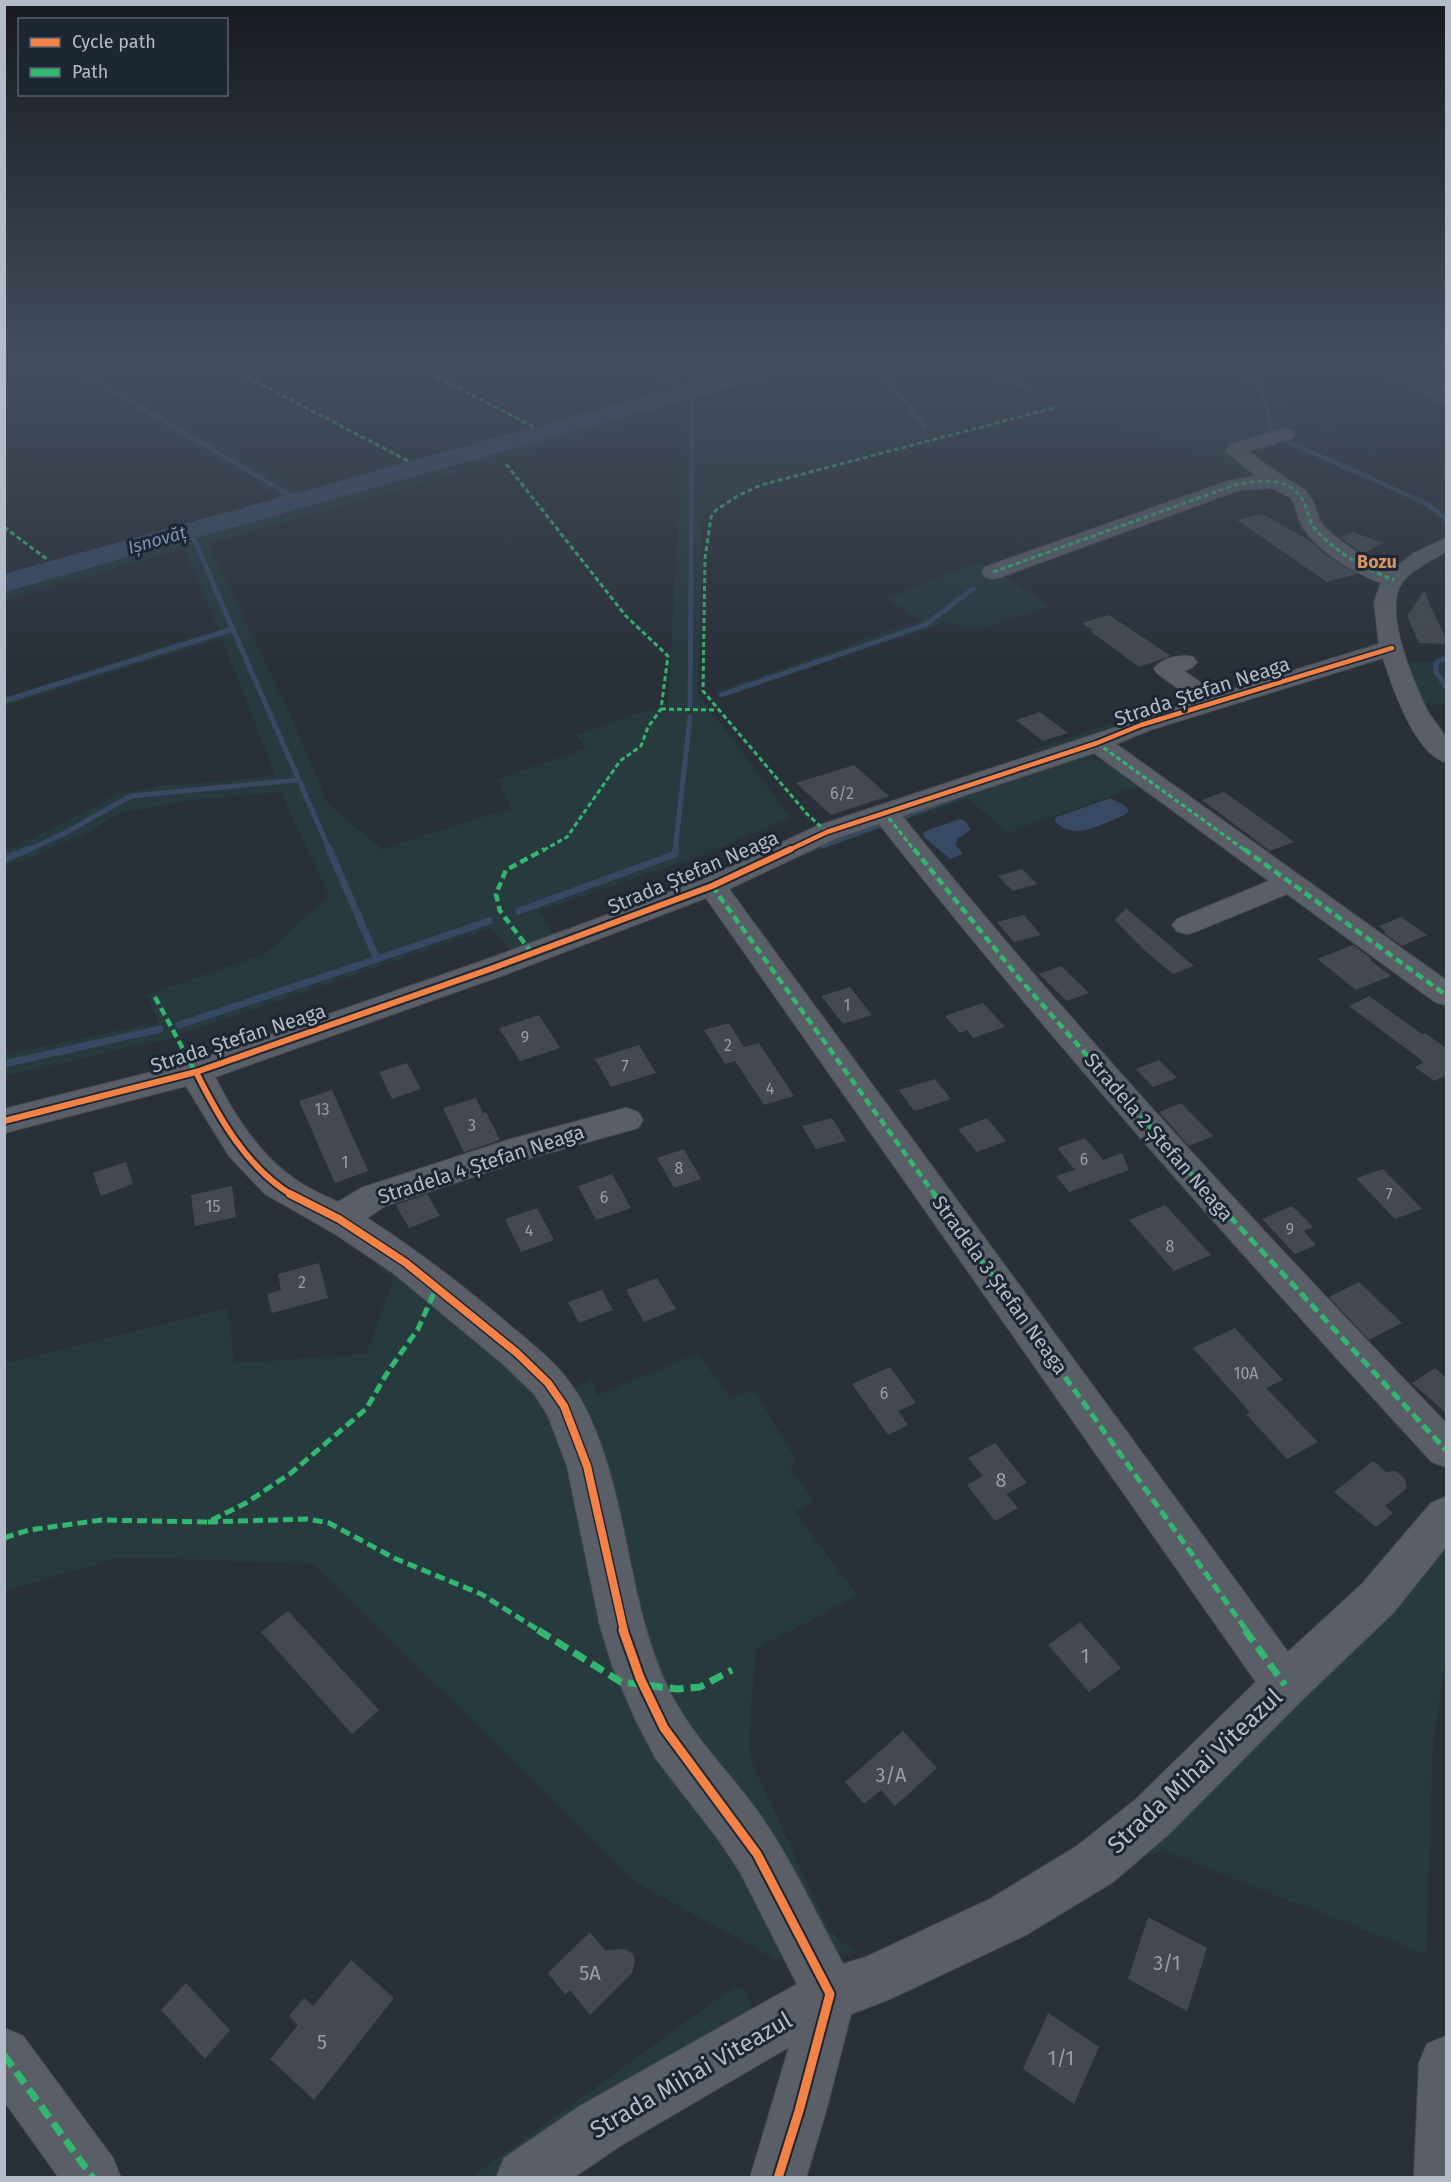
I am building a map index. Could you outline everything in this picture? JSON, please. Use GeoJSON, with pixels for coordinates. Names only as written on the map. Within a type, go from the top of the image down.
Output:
{"type":"FeatureCollection","features":[{"type":"Feature","properties":{"kind":"street"},"geometry":{"type":"LineString","coordinates":[[1252,464],[1298,495],[1304,502],[1310,523],[1317,531],[1363,566],[1394,580]]}},
{"type":"Feature","properties":{"kind":"street"},"geometry":{"type":"LineString","coordinates":[[993,572],[1235,485],[1256,480],[1278,483]]}},
{"type":"Feature","properties":{"kind":"street"},"geometry":{"type":"LineString","coordinates":[[1446,544],[1412,564],[1394,580],[1385,599],[1392,648],[1410,701],[1425,729],[1446,754]]}},
{"type":"Feature","properties":{"kind":"street","name":"Strada Ștefan Neaga"},"geometry":{"type":"LineString","coordinates":[[4,1121],[196,1072],[493,968],[712,886],[827,832],[1097,743],[1141,724],[1392,648]]}},
{"type":"Feature","properties":{"kind":"street","name":"Strada Ștefan Neaga"},"geometry":{"type":"LineString","coordinates":[[1185,662],[1166,669],[1214,703]]}},
{"type":"Feature","properties":{"kind":"street"},"geometry":{"type":"LineString","coordinates":[[1097,743],[1446,995]]}},
{"type":"Feature","properties":{"kind":"street","name":"Stradela 2 Ștefan Neaga"},"geometry":{"type":"LineString","coordinates":[[884,812],[951,897],[1225,1212],[1446,1450]]}},
{"type":"Feature","properties":{"kind":"street"},"geometry":{"type":"LineString","coordinates":[[1187,925],[1291,882]]}},
{"type":"Feature","properties":{"kind":"street","name":"Stradela 3 Ștefan Neaga"},"geometry":{"type":"LineString","coordinates":[[712,886],[746,929],[1285,1685]]}},
{"type":"Feature","properties":{"kind":"street"},"geometry":{"type":"LineString","coordinates":[[196,1072],[208,1098],[243,1149],[275,1183],[295,1198],[340,1218],[387,1248],[447,1294],[547,1381],[562,1401],[579,1440],[622,1629],[664,1728],[745,1834],[769,1874],[830,1994],[799,2111],[778,2178]]}},
{"type":"Feature","properties":{"kind":"street","name":"Stradela 4 Ștefan Neaga"},"geometry":{"type":"LineString","coordinates":[[340,1218],[374,1197],[523,1148],[626,1120]]}},
{"type":"Feature","properties":{"kind":"street","name":"Strada Mihai Viteazul"},"geometry":{"type":"LineString","coordinates":[[524,2178],[600,2126],[830,1994],[872,1981],[1008,1917],[1095,1864],[1152,1817],[1285,1685],[1378,1598],[1446,1516]]}},
{"type":"Feature","properties":{"kind":"street"},"geometry":{"type":"LineString","coordinates":[[4,2055],[93,2178]]}},
{"type":"Feature","properties":{"kind":"street"},"geometry":{"type":"LineString","coordinates":[[1442,2178],[1446,2063]]}},
{"type":"Feature","properties":{"kind":"green space"},"geometry":{"type":"Polygon","coordinates":[[[220,464],[255,464],[304,492],[409,464],[492,464],[208,543],[291,716],[328,804],[382,849],[511,808],[498,779],[586,748],[576,735],[653,708],[667,713],[682,464],[829,464],[753,484],[727,498],[703,516],[698,693],[791,818],[697,857],[539,911],[555,935],[512,952],[491,928],[167,1039],[5,1076],[5,1054],[159,1022],[146,995],[266,953],[329,896],[281,792],[193,800],[120,813],[89,832],[28,859],[5,866],[5,851],[118,794],[158,786],[276,777],[222,638],[5,706],[5,697],[219,629],[184,549],[5,600],[5,576],[280,499],[220,464]]]}},
{"type":"Feature","properties":{"kind":"green space"},"geometry":{"type":"Polygon","coordinates":[[[1227,464],[1245,464],[1256,474],[1227,464]]]}},
{"type":"Feature","properties":{"kind":"green space"},"geometry":{"type":"Polygon","coordinates":[[[1330,464],[1342,464],[1446,510],[1446,529],[1442,522],[1427,510],[1381,487],[1383,486],[1330,464]]]}},
{"type":"Feature","properties":{"kind":"green space"},"geometry":{"type":"Polygon","coordinates":[[[980,561],[1049,606],[974,631],[948,622],[720,698],[715,692],[920,620],[886,599],[980,561]]]}},
{"type":"Feature","properties":{"kind":"green space"},"geometry":{"type":"Polygon","coordinates":[[[1446,654],[1446,704],[1424,704],[1409,670],[1409,661],[1430,663],[1438,656],[1446,654]]]}},
{"type":"Feature","properties":{"kind":"green space"},"geometry":{"type":"Polygon","coordinates":[[[1116,722],[1121,724],[1118,728],[1043,752],[1024,750],[1038,748],[1116,722]]]}},
{"type":"Feature","properties":{"kind":"green space"},"geometry":{"type":"Polygon","coordinates":[[[1077,755],[1114,764],[1145,786],[1124,791],[1008,833],[968,799],[904,821],[897,814],[1077,755]]]}},
{"type":"Feature","properties":{"kind":"green space"},"geometry":{"type":"Polygon","coordinates":[[[881,821],[886,827],[747,875],[826,838],[881,821]]]}},
{"type":"Feature","properties":{"kind":"green space"},"geometry":{"type":"Polygon","coordinates":[[[374,1264],[393,1265],[547,1397],[720,1823],[788,1953],[775,1959],[635,1882],[314,1564],[121,1557],[5,1591],[5,1363],[228,1308],[234,1363],[366,1354],[394,1279],[374,1264]]]}},
{"type":"Feature","properties":{"kind":"green space"},"geometry":{"type":"Polygon","coordinates":[[[698,1353],[731,1398],[754,1390],[795,1458],[791,1468],[814,1501],[795,1512],[858,1596],[756,1649],[749,1734],[750,1758],[827,1926],[840,1941],[858,1952],[844,1955],[819,1940],[651,1669],[577,1404],[576,1387],[592,1378],[597,1395],[698,1353]]]}},
{"type":"Feature","properties":{"kind":"green space"},"geometry":{"type":"Polygon","coordinates":[[[1446,1542],[1446,1656],[1433,1744],[1426,1955],[1162,1850],[1151,1856],[1136,1849],[1301,1698],[1446,1542]]]}},
{"type":"Feature","properties":{"kind":"green space"},"geometry":{"type":"Polygon","coordinates":[[[734,1987],[745,1989],[751,2003],[748,2023],[573,2119],[495,2177],[470,2178],[734,1987]]]}},
{"type":"Feature","properties":{"kind":"water"},"geometry":{"type":"Polygon","coordinates":[[[1110,798],[1127,807],[1128,812],[1097,827],[1079,831],[1062,827],[1054,820],[1057,817],[1110,798]]]}},
{"type":"Feature","properties":{"kind":"water"},"geometry":{"type":"Polygon","coordinates":[[[960,819],[965,821],[971,830],[957,839],[956,845],[963,854],[950,859],[923,836],[925,831],[960,819]]]}},
{"type":"Feature","properties":{"kind":"building"},"geometry":{"type":"Polygon","coordinates":[[[1262,514],[1312,542],[1326,555],[1357,574],[1327,582],[1237,520],[1262,514]]]}},
{"type":"Feature","properties":{"kind":"building"},"geometry":{"type":"Polygon","coordinates":[[[1353,532],[1383,543],[1363,554],[1341,538],[1353,532]]]}},
{"type":"Feature","properties":{"kind":"building"},"geometry":{"type":"Polygon","coordinates":[[[1424,591],[1446,639],[1446,644],[1419,643],[1407,616],[1424,591]]]}},
{"type":"Feature","properties":{"kind":"building"},"geometry":{"type":"Polygon","coordinates":[[[1109,615],[1171,656],[1139,667],[1082,623],[1109,615]]]}},
{"type":"Feature","properties":{"kind":"building"},"geometry":{"type":"Polygon","coordinates":[[[1040,712],[1068,733],[1043,741],[1016,720],[1040,712]]]}},
{"type":"Feature","properties":{"kind":"building"},"geometry":{"type":"Polygon","coordinates":[[[854,765],[889,796],[831,815],[796,783],[854,765]]]}},
{"type":"Feature","properties":{"kind":"building"},"geometry":{"type":"Polygon","coordinates":[[[1224,792],[1294,842],[1270,851],[1202,800],[1224,792]]]}},
{"type":"Feature","properties":{"kind":"building"},"geometry":{"type":"Polygon","coordinates":[[[1022,869],[1037,884],[1013,891],[998,876],[1022,869]]]}},
{"type":"Feature","properties":{"kind":"building"},"geometry":{"type":"Polygon","coordinates":[[[1126,908],[1194,966],[1173,974],[1142,948],[1115,920],[1126,908]]]}},
{"type":"Feature","properties":{"kind":"building"},"geometry":{"type":"Polygon","coordinates":[[[1024,915],[1041,935],[1014,942],[997,922],[1024,915]]]}},
{"type":"Feature","properties":{"kind":"building"},"geometry":{"type":"Polygon","coordinates":[[[1401,917],[1427,935],[1402,946],[1384,933],[1386,932],[1379,926],[1401,917]]]}},
{"type":"Feature","properties":{"kind":"building"},"geometry":{"type":"Polygon","coordinates":[[[1353,945],[1391,976],[1356,990],[1317,959],[1353,945]]]}},
{"type":"Feature","properties":{"kind":"building"},"geometry":{"type":"Polygon","coordinates":[[[1061,966],[1089,993],[1067,1001],[1039,974],[1061,966]]]}},
{"type":"Feature","properties":{"kind":"building"},"geometry":{"type":"Polygon","coordinates":[[[850,987],[872,1015],[843,1024],[821,996],[850,987]]]}},
{"type":"Feature","properties":{"kind":"building"},"geometry":{"type":"Polygon","coordinates":[[[1369,996],[1422,1034],[1425,1033],[1446,1048],[1446,1078],[1444,1076],[1434,1081],[1415,1067],[1424,1062],[1349,1006],[1369,996]]]}},
{"type":"Feature","properties":{"kind":"building"},"geometry":{"type":"Polygon","coordinates":[[[983,1003],[1005,1027],[973,1038],[967,1030],[960,1033],[945,1016],[983,1003]]]}},
{"type":"Feature","properties":{"kind":"building"},"geometry":{"type":"Polygon","coordinates":[[[539,1015],[560,1048],[520,1061],[499,1028],[539,1015]]]}},
{"type":"Feature","properties":{"kind":"building"},"geometry":{"type":"Polygon","coordinates":[[[729,1023],[744,1047],[759,1043],[794,1096],[764,1105],[735,1061],[725,1064],[704,1030],[729,1023]]]}},
{"type":"Feature","properties":{"kind":"building"},"geometry":{"type":"Polygon","coordinates":[[[639,1045],[656,1073],[611,1087],[595,1059],[639,1045]]]}},
{"type":"Feature","properties":{"kind":"building"},"geometry":{"type":"Polygon","coordinates":[[[1159,1060],[1177,1078],[1153,1087],[1136,1069],[1159,1060]]]}},
{"type":"Feature","properties":{"kind":"building"},"geometry":{"type":"Polygon","coordinates":[[[407,1063],[421,1089],[392,1099],[379,1072],[407,1063]]]}},
{"type":"Feature","properties":{"kind":"building"},"geometry":{"type":"Polygon","coordinates":[[[935,1079],[951,1099],[914,1111],[899,1090],[935,1079]]]}},
{"type":"Feature","properties":{"kind":"building"},"geometry":{"type":"Polygon","coordinates":[[[332,1090],[368,1171],[335,1183],[299,1101],[332,1090]]]}},
{"type":"Feature","properties":{"kind":"building"},"geometry":{"type":"Polygon","coordinates":[[[476,1098],[500,1140],[464,1152],[443,1108],[476,1098]]]}},
{"type":"Feature","properties":{"kind":"building"},"geometry":{"type":"Polygon","coordinates":[[[1181,1103],[1213,1136],[1189,1146],[1159,1112],[1181,1103]]]}},
{"type":"Feature","properties":{"kind":"building"},"geometry":{"type":"Polygon","coordinates":[[[832,1118],[846,1141],[816,1149],[802,1126],[832,1118]]]}},
{"type":"Feature","properties":{"kind":"building"},"geometry":{"type":"Polygon","coordinates":[[[987,1118],[1006,1141],[977,1152],[958,1129],[987,1118]]]}},
{"type":"Feature","properties":{"kind":"building"},"geometry":{"type":"Polygon","coordinates":[[[1085,1138],[1103,1160],[1122,1153],[1129,1170],[1069,1192],[1056,1176],[1075,1170],[1057,1148],[1085,1138]]]}},
{"type":"Feature","properties":{"kind":"building"},"geometry":{"type":"Polygon","coordinates":[[[684,1149],[701,1179],[674,1188],[657,1158],[684,1149]]]}},
{"type":"Feature","properties":{"kind":"building"},"geometry":{"type":"Polygon","coordinates":[[[126,1162],[133,1184],[101,1196],[93,1173],[126,1162]]]}},
{"type":"Feature","properties":{"kind":"building"},"geometry":{"type":"Polygon","coordinates":[[[1383,1169],[1422,1209],[1395,1219],[1356,1178],[1383,1169]]]}},
{"type":"Feature","properties":{"kind":"building"},"geometry":{"type":"Polygon","coordinates":[[[612,1174],[631,1208],[596,1220],[578,1186],[612,1174]]]}},
{"type":"Feature","properties":{"kind":"building"},"geometry":{"type":"Polygon","coordinates":[[[232,1186],[236,1217],[195,1226],[191,1195],[232,1186]]]}},
{"type":"Feature","properties":{"kind":"building"},"geometry":{"type":"Polygon","coordinates":[[[427,1194],[440,1216],[409,1228],[396,1205],[427,1194]]]}},
{"type":"Feature","properties":{"kind":"building"},"geometry":{"type":"Polygon","coordinates":[[[1165,1205],[1211,1255],[1174,1271],[1129,1220],[1165,1205]]]}},
{"type":"Feature","properties":{"kind":"building"},"geometry":{"type":"Polygon","coordinates":[[[1292,1206],[1313,1227],[1304,1231],[1316,1245],[1295,1254],[1262,1219],[1292,1206]]]}},
{"type":"Feature","properties":{"kind":"building"},"geometry":{"type":"Polygon","coordinates":[[[537,1208],[554,1240],[521,1252],[505,1219],[537,1208]]]}},
{"type":"Feature","properties":{"kind":"building"},"geometry":{"type":"Polygon","coordinates":[[[319,1263],[328,1298],[272,1313],[267,1294],[281,1290],[278,1274],[319,1263]]]}},
{"type":"Feature","properties":{"kind":"building"},"geometry":{"type":"Polygon","coordinates":[[[657,1278],[676,1309],[644,1322],[626,1290],[657,1278]]]}},
{"type":"Feature","properties":{"kind":"building"},"geometry":{"type":"Polygon","coordinates":[[[1359,1282],[1402,1323],[1369,1340],[1329,1297],[1359,1282]]]}},
{"type":"Feature","properties":{"kind":"building"},"geometry":{"type":"Polygon","coordinates":[[[602,1290],[613,1310],[579,1323],[568,1302],[602,1290]]]}},
{"type":"Feature","properties":{"kind":"building"},"geometry":{"type":"Polygon","coordinates":[[[1235,1328],[1283,1380],[1266,1388],[1318,1442],[1287,1459],[1246,1414],[1250,1412],[1193,1348],[1235,1328]]]}},
{"type":"Feature","properties":{"kind":"building"},"geometry":{"type":"Polygon","coordinates":[[[890,1367],[916,1403],[898,1411],[908,1425],[888,1435],[852,1384],[890,1367]]]}},
{"type":"Feature","properties":{"kind":"building"},"geometry":{"type":"Polygon","coordinates":[[[1435,1368],[1446,1378],[1446,1413],[1412,1383],[1435,1368]]]}},
{"type":"Feature","properties":{"kind":"building"},"geometry":{"type":"Polygon","coordinates":[[[995,1443],[1027,1483],[1006,1494],[1018,1508],[995,1521],[967,1485],[983,1476],[968,1458],[995,1443]]]}},
{"type":"Feature","properties":{"kind":"building"},"geometry":{"type":"Polygon","coordinates":[[[1373,1461],[1386,1472],[1396,1471],[1405,1479],[1407,1488],[1385,1506],[1393,1513],[1376,1527],[1334,1492],[1373,1461]]]}},
{"type":"Feature","properties":{"kind":"building"},"geometry":{"type":"Polygon","coordinates":[[[288,1611],[379,1710],[352,1734],[261,1632],[288,1611]]]}},
{"type":"Feature","properties":{"kind":"building"},"geometry":{"type":"Polygon","coordinates":[[[1080,1622],[1121,1668],[1089,1692],[1048,1645],[1080,1622]]]}},
{"type":"Feature","properties":{"kind":"building"},"geometry":{"type":"Polygon","coordinates":[[[903,1731],[937,1768],[895,1806],[881,1790],[864,1804],[845,1782],[903,1731]]]}},
{"type":"Feature","properties":{"kind":"building"},"geometry":{"type":"Polygon","coordinates":[[[1148,1917],[1207,1948],[1187,2011],[1128,1979],[1148,1917]]]}},
{"type":"Feature","properties":{"kind":"building"},"geometry":{"type":"Polygon","coordinates":[[[590,1932],[605,1950],[625,1949],[633,1954],[635,1962],[632,1973],[590,2015],[570,1990],[565,1995],[548,1973],[590,1932]]]}},
{"type":"Feature","properties":{"kind":"building"},"geometry":{"type":"Polygon","coordinates":[[[351,1960],[394,1998],[314,2100],[270,2059],[298,2025],[289,2016],[304,1998],[313,2006],[351,1960]]]}},
{"type":"Feature","properties":{"kind":"building"},"geometry":{"type":"Polygon","coordinates":[[[186,1983],[230,2030],[205,2059],[161,2010],[186,1983]]]}},
{"type":"Feature","properties":{"kind":"building"},"geometry":{"type":"Polygon","coordinates":[[[1048,2013],[1099,2047],[1074,2104],[1023,2069],[1048,2013]]]}},
{"type":"Feature","properties":{"kind":"waterway"},"geometry":{"type":"LineString","coordinates":[[237,464],[298,500]]}},
{"type":"Feature","properties":{"kind":"waterway","name":"Ișnovăț"},"geometry":{"type":"LineString","coordinates":[[4,583],[431,464]]}},
{"type":"Feature","properties":{"kind":"waterway"},"geometry":{"type":"LineString","coordinates":[[691,578],[692,464]]}},
{"type":"Feature","properties":{"kind":"waterway"},"geometry":{"type":"LineString","coordinates":[[1338,464],[1426,503],[1446,519]]}},
{"type":"Feature","properties":{"kind":"waterway"},"geometry":{"type":"LineString","coordinates":[[190,530],[211,578]]}},
{"type":"Feature","properties":{"kind":"waterway"},"geometry":{"type":"LineString","coordinates":[[210,577],[233,629]]}},
{"type":"Feature","properties":{"kind":"waterway"},"geometry":{"type":"LineString","coordinates":[[690,706],[691,577]]}},
{"type":"Feature","properties":{"kind":"waterway"},"geometry":{"type":"LineString","coordinates":[[721,695],[925,625],[973,589]]}},
{"type":"Feature","properties":{"kind":"waterway"},"geometry":{"type":"LineString","coordinates":[[4,701],[233,629]]}},
{"type":"Feature","properties":{"kind":"waterway"},"geometry":{"type":"LineString","coordinates":[[233,629],[299,780]]}},
{"type":"Feature","properties":{"kind":"waterway"},"geometry":{"type":"LineString","coordinates":[[1446,658],[1436,663],[1436,672],[1446,687]]}},
{"type":"Feature","properties":{"kind":"waterway"},"geometry":{"type":"LineString","coordinates":[[675,851],[690,717]]}},
{"type":"Feature","properties":{"kind":"waterway"},"geometry":{"type":"LineString","coordinates":[[26,851],[67,832],[131,796],[299,780]]}},
{"type":"Feature","properties":{"kind":"waterway"},"geometry":{"type":"LineString","coordinates":[[299,780],[330,851]]}},
{"type":"Feature","properties":{"kind":"waterway"},"geometry":{"type":"LineString","coordinates":[[905,816],[953,799]]}},
{"type":"Feature","properties":{"kind":"waterway"},"geometry":{"type":"LineString","coordinates":[[823,846],[877,826]]}},
{"type":"Feature","properties":{"kind":"waterway"},"geometry":{"type":"LineString","coordinates":[[4,859],[30,849]]}},
{"type":"Feature","properties":{"kind":"waterway"},"geometry":{"type":"LineString","coordinates":[[329,849],[377,959]]}},
{"type":"Feature","properties":{"kind":"waterway"},"geometry":{"type":"LineString","coordinates":[[519,911],[675,854],[676,849]]}},
{"type":"Feature","properties":{"kind":"waterway"},"geometry":{"type":"LineString","coordinates":[[377,959],[489,921]]}},
{"type":"Feature","properties":{"kind":"waterway"},"geometry":{"type":"LineString","coordinates":[[179,1025],[377,959]]}},
{"type":"Feature","properties":{"kind":"waterway"},"geometry":{"type":"LineString","coordinates":[[4,1064],[160,1029]]}},
{"type":"Feature","properties":{"kind":"marked path"},"geometry":{"type":"LineString","coordinates":[[506,464],[626,616],[668,656],[661,709],[648,727],[641,746],[620,761],[567,837],[506,870],[496,894],[500,911],[532,953]]}},
{"type":"Feature","properties":{"kind":"marked path"},"geometry":{"type":"LineString","coordinates":[[827,832],[807,814],[703,691],[705,558],[711,517],[716,510],[739,495],[761,485],[841,464]]}},
{"type":"Feature","properties":{"kind":"marked path"},"geometry":{"type":"LineString","coordinates":[[993,572],[1235,485],[1263,481],[1290,487],[1303,501],[1316,530],[1343,553],[1363,566],[1394,580]]}},
{"type":"Feature","properties":{"kind":"marked path"},"geometry":{"type":"LineString","coordinates":[[4,527],[48,560]]}},
{"type":"Feature","properties":{"kind":"marked path"},"geometry":{"type":"LineString","coordinates":[[661,709],[717,710]]}},
{"type":"Feature","properties":{"kind":"marked path"},"geometry":{"type":"LineString","coordinates":[[1097,743],[1446,995]]}},
{"type":"Feature","properties":{"kind":"marked path"},"geometry":{"type":"LineString","coordinates":[[884,812],[950,895],[1088,1058],[1301,1295],[1446,1450]]}},
{"type":"Feature","properties":{"kind":"marked path"},"geometry":{"type":"LineString","coordinates":[[712,886],[1285,1685]]}},
{"type":"Feature","properties":{"kind":"marked path"},"geometry":{"type":"LineString","coordinates":[[155,997],[197,1075]]}},
{"type":"Feature","properties":{"kind":"marked path"},"geometry":{"type":"LineString","coordinates":[[4,1538],[29,1530],[102,1520],[208,1522],[246,1503],[291,1473],[366,1409],[389,1370],[418,1329],[437,1286]]}},
{"type":"Feature","properties":{"kind":"marked path"},"geometry":{"type":"LineString","coordinates":[[208,1522],[307,1519],[329,1523],[394,1558],[481,1594],[621,1682],[677,1689],[700,1687],[732,1670]]}},
{"type":"Feature","properties":{"kind":"marked path"},"geometry":{"type":"LineString","coordinates":[[4,2055],[93,2178]]}},
{"type":"Feature","properties":{"kind":"cycle path"},"geometry":{"type":"LineString","coordinates":[[4,1121],[196,1072],[493,968],[712,886],[827,832],[1097,743],[1141,725],[1392,648]]}},
{"type":"Feature","properties":{"kind":"cycle path"},"geometry":{"type":"LineString","coordinates":[[196,1072],[230,1133],[252,1161],[277,1185],[348,1224],[424,1277],[530,1365],[548,1383],[564,1406],[577,1434],[587,1466],[622,1626],[646,1692],[673,1742],[745,1835],[757,1854],[780,1894],[830,1994],[799,2111],[778,2178]]}},
{"type":"Feature","properties":{"kind":"district","name":"Bozu"},"geometry":{"type":"Point","coordinates":[1377,562]}}]}
